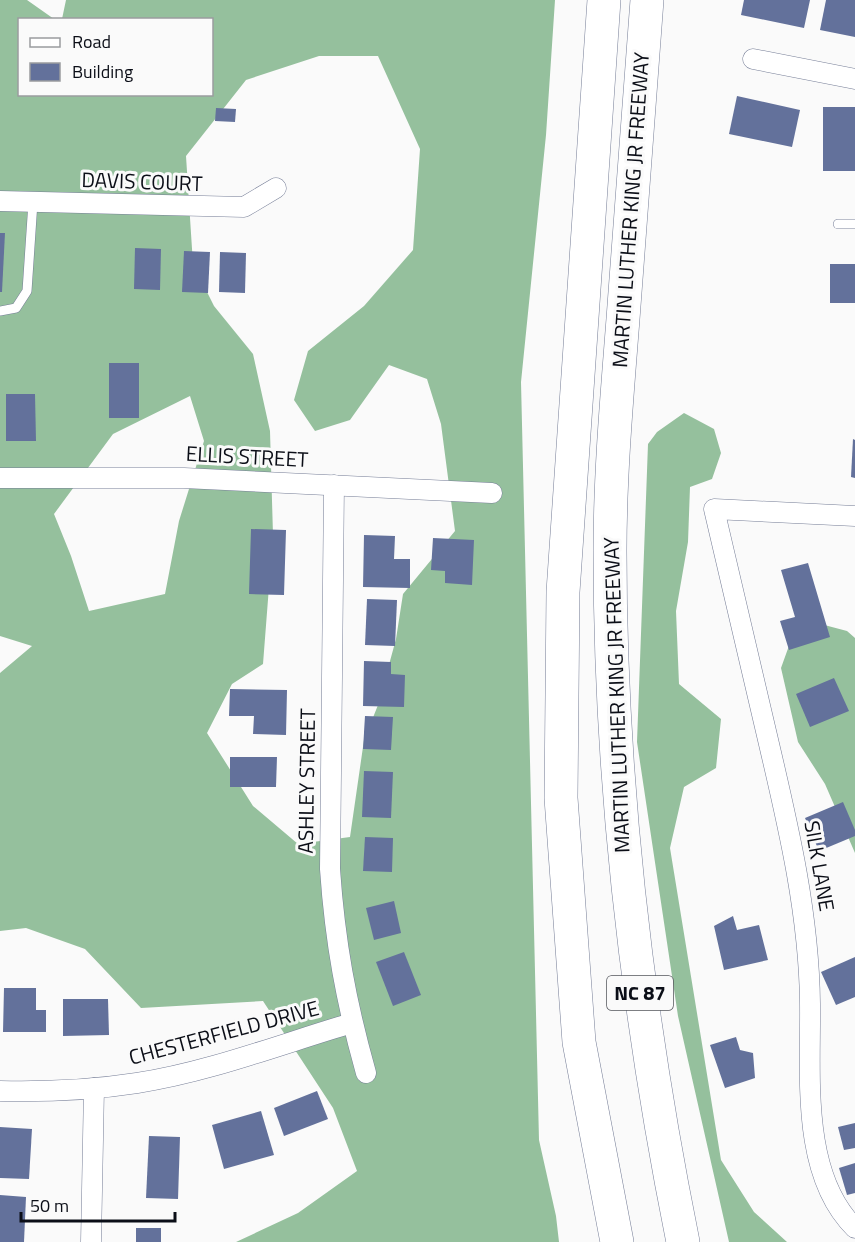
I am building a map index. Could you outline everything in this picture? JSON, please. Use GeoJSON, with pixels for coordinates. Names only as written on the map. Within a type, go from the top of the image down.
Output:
{"type":"FeatureCollection","features":[{"type":"Feature","properties":{"kind":"highway","name":"MARTIN LUTHER KING JR FREEWAY"},"geometry":{"type":"LineString","coordinates":[[604,0],[563,592],[561,798],[579,1042],[617,1242]]}},
{"type":"Feature","properties":{"kind":"highway","name":"MARTIN LUTHER KING JR FREEWAY"},"geometry":{"type":"LineString","coordinates":[[647,0],[613,442],[610,548],[615,742],[623,854],[642,1016],[683,1242]]}},
{"type":"Feature","properties":{"kind":"highway"},"geometry":{"type":"LineString","coordinates":[[615,742],[701,1242]]}},
{"type":"Feature","properties":{"kind":"highway"},"geometry":{"type":"LineString","coordinates":[[579,1042],[596,1242]]}},
{"type":"Feature","properties":{"kind":"street"},"geometry":{"type":"LineString","coordinates":[[753,59],[855,79]]}},
{"type":"Feature","properties":{"kind":"street","name":"DAVIS COURT"},"geometry":{"type":"LineString","coordinates":[[0,201],[244,207],[276,188]]}},
{"type":"Feature","properties":{"kind":"street","name":"ELLIS STREET"},"geometry":{"type":"LineString","coordinates":[[0,477],[184,478],[492,493]]}},
{"type":"Feature","properties":{"kind":"street","name":"ASHLEY STREET"},"geometry":{"type":"LineString","coordinates":[[334,485],[330,869],[334,925],[342,981],[366,1073]]}},
{"type":"Feature","properties":{"kind":"street","name":"SILK LANE"},"geometry":{"type":"LineString","coordinates":[[855,516],[714,510],[793,845],[800,891],[810,1000],[812,1115],[818,1157],[832,1197],[855,1228]]}},
{"type":"Feature","properties":{"kind":"street","name":"CHESTERFIELD DRIVE"},"geometry":{"type":"LineString","coordinates":[[0,1091],[94,1088],[179,1074],[352,1023]]}},
{"type":"Feature","properties":{"kind":"street"},"geometry":{"type":"LineString","coordinates":[[91,1242],[94,1088]]}},
{"type":"Feature","properties":{"kind":"lane"},"geometry":{"type":"LineString","coordinates":[[0,311],[16,308],[27,291],[33,202]]}},
{"type":"Feature","properties":{"kind":"lane"},"geometry":{"type":"LineString","coordinates":[[838,224],[855,224]]}},
{"type":"Feature","properties":{"kind":"green space"},"geometry":{"type":"Polygon","coordinates":[[[0,0],[27,0],[53,18],[18,18],[18,96],[213,96],[213,18],[62,18],[66,0],[555,0],[546,135],[521,382],[539,1140],[556,1216],[559,1242],[236,1242],[298,1213],[357,1171],[333,1108],[263,1001],[141,1008],[85,949],[26,928],[0,931],[0,673],[32,646],[0,636],[0,0]],[[319,56],[246,80],[186,156],[193,264],[214,306],[253,354],[270,431],[273,535],[263,664],[232,684],[207,733],[253,806],[298,844],[350,837],[364,740],[378,705],[396,639],[403,594],[455,531],[441,424],[427,379],[389,365],[350,420],[315,431],[294,400],[308,351],[364,306],[413,250],[420,149],[378,56],[319,56]],[[190,396],[113,434],[54,514],[89,611],[165,594],[179,521],[204,441],[190,396]]]}},
{"type":"Feature","properties":{"kind":"green space"},"geometry":{"type":"Polygon","coordinates":[[[684,413],[714,429],[721,453],[712,479],[690,487],[688,542],[676,611],[679,684],[721,719],[716,768],[684,787],[670,848],[721,1160],[754,1212],[787,1242],[729,1242],[678,1016],[637,742],[648,444],[657,432],[684,413]]]}},
{"type":"Feature","properties":{"kind":"green space"},"geometry":{"type":"Polygon","coordinates":[[[813,622],[847,631],[855,638],[855,853],[825,784],[798,742],[781,668],[795,629],[813,622]]]}},
{"type":"Feature","properties":{"kind":"building"},"geometry":{"type":"Polygon","coordinates":[[[744,0],[810,0],[804,28],[741,15],[744,0]]]}},
{"type":"Feature","properties":{"kind":"building"},"geometry":{"type":"Polygon","coordinates":[[[826,0],[855,0],[855,37],[820,30],[826,0]]]}},
{"type":"Feature","properties":{"kind":"building"},"geometry":{"type":"Polygon","coordinates":[[[737,96],[800,110],[792,147],[729,134],[737,96]]]}},
{"type":"Feature","properties":{"kind":"building"},"geometry":{"type":"Polygon","coordinates":[[[823,107],[855,107],[855,171],[823,171],[823,107]]]}},
{"type":"Feature","properties":{"kind":"building"},"geometry":{"type":"Polygon","coordinates":[[[216,108],[236,109],[235,122],[215,121],[216,108]]]}},
{"type":"Feature","properties":{"kind":"building"},"geometry":{"type":"Polygon","coordinates":[[[0,233],[5,233],[2,292],[0,292],[0,233]]]}},
{"type":"Feature","properties":{"kind":"building"},"geometry":{"type":"Polygon","coordinates":[[[135,248],[161,249],[160,290],[134,289],[135,248]]]}},
{"type":"Feature","properties":{"kind":"building"},"geometry":{"type":"Polygon","coordinates":[[[184,251],[210,252],[208,293],[182,292],[184,251]]]}},
{"type":"Feature","properties":{"kind":"building"},"geometry":{"type":"Polygon","coordinates":[[[220,252],[246,253],[245,293],[219,292],[220,252]]]}},
{"type":"Feature","properties":{"kind":"building"},"geometry":{"type":"Polygon","coordinates":[[[830,264],[855,264],[855,303],[830,303],[830,264]]]}},
{"type":"Feature","properties":{"kind":"building"},"geometry":{"type":"Polygon","coordinates":[[[109,363],[139,363],[139,418],[109,418],[109,363]]]}},
{"type":"Feature","properties":{"kind":"building"},"geometry":{"type":"Polygon","coordinates":[[[6,394],[35,394],[36,441],[6,441],[6,394]]]}},
{"type":"Feature","properties":{"kind":"building"},"geometry":{"type":"Polygon","coordinates":[[[853,439],[855,440],[855,478],[851,477],[853,439]]]}},
{"type":"Feature","properties":{"kind":"building"},"geometry":{"type":"Polygon","coordinates":[[[251,529],[286,530],[284,595],[249,594],[251,529]]]}},
{"type":"Feature","properties":{"kind":"building"},"geometry":{"type":"Polygon","coordinates":[[[364,535],[395,536],[394,559],[410,559],[410,588],[363,587],[364,535]]]}},
{"type":"Feature","properties":{"kind":"building"},"geometry":{"type":"Polygon","coordinates":[[[433,538],[474,540],[472,585],[445,583],[445,571],[431,570],[433,538]]]}},
{"type":"Feature","properties":{"kind":"building"},"geometry":{"type":"Polygon","coordinates":[[[808,563],[830,637],[789,650],[780,621],[795,617],[781,570],[808,563]]]}},
{"type":"Feature","properties":{"kind":"building"},"geometry":{"type":"Polygon","coordinates":[[[367,599],[397,600],[395,646],[365,645],[367,599]]]}},
{"type":"Feature","properties":{"kind":"building"},"geometry":{"type":"Polygon","coordinates":[[[364,661],[391,662],[391,674],[405,675],[404,707],[363,706],[364,661]]]}},
{"type":"Feature","properties":{"kind":"building"},"geometry":{"type":"Polygon","coordinates":[[[834,678],[849,711],[810,727],[796,694],[834,678]]]}},
{"type":"Feature","properties":{"kind":"building"},"geometry":{"type":"Polygon","coordinates":[[[230,689],[287,690],[286,735],[253,734],[254,716],[229,716],[230,689]]]}},
{"type":"Feature","properties":{"kind":"building"},"geometry":{"type":"Polygon","coordinates":[[[365,716],[393,717],[391,750],[363,749],[365,716]]]}},
{"type":"Feature","properties":{"kind":"building"},"geometry":{"type":"Polygon","coordinates":[[[230,757],[277,757],[276,787],[230,787],[230,757]]]}},
{"type":"Feature","properties":{"kind":"building"},"geometry":{"type":"Polygon","coordinates":[[[364,771],[393,772],[391,818],[362,817],[364,771]]]}},
{"type":"Feature","properties":{"kind":"building"},"geometry":{"type":"Polygon","coordinates":[[[843,802],[855,830],[855,836],[819,851],[805,818],[843,802]]]}},
{"type":"Feature","properties":{"kind":"building"},"geometry":{"type":"Polygon","coordinates":[[[365,837],[393,838],[392,872],[363,871],[365,837]]]}},
{"type":"Feature","properties":{"kind":"building"},"geometry":{"type":"Polygon","coordinates":[[[394,901],[401,933],[374,940],[366,908],[394,901]]]}},
{"type":"Feature","properties":{"kind":"building"},"geometry":{"type":"Polygon","coordinates":[[[733,916],[737,930],[759,925],[768,960],[724,970],[714,926],[733,916]]]}},
{"type":"Feature","properties":{"kind":"building"},"geometry":{"type":"Polygon","coordinates":[[[404,952],[421,995],[393,1006],[376,962],[404,952]]]}},
{"type":"Feature","properties":{"kind":"building"},"geometry":{"type":"Polygon","coordinates":[[[855,957],[855,997],[836,1005],[821,972],[855,957]]]}},
{"type":"Feature","properties":{"kind":"building"},"geometry":{"type":"Polygon","coordinates":[[[4,988],[36,988],[36,1010],[46,1010],[46,1032],[3,1032],[4,988]]]}},
{"type":"Feature","properties":{"kind":"building"},"geometry":{"type":"Polygon","coordinates":[[[63,999],[108,999],[109,1035],[63,1036],[63,999]]]}},
{"type":"Feature","properties":{"kind":"building"},"geometry":{"type":"Polygon","coordinates":[[[736,1037],[740,1050],[753,1053],[755,1078],[725,1088],[710,1045],[736,1037]]]}},
{"type":"Feature","properties":{"kind":"building"},"geometry":{"type":"Polygon","coordinates":[[[317,1091],[328,1119],[284,1136],[274,1108],[317,1091]]]}},
{"type":"Feature","properties":{"kind":"building"},"geometry":{"type":"Polygon","coordinates":[[[261,1111],[274,1155],[224,1169],[212,1125],[261,1111]]]}},
{"type":"Feature","properties":{"kind":"building"},"geometry":{"type":"Polygon","coordinates":[[[855,1123],[855,1148],[844,1150],[838,1127],[855,1123]]]}},
{"type":"Feature","properties":{"kind":"building"},"geometry":{"type":"Polygon","coordinates":[[[0,1127],[32,1129],[29,1179],[0,1178],[0,1127]]]}},
{"type":"Feature","properties":{"kind":"building"},"geometry":{"type":"Polygon","coordinates":[[[149,1136],[180,1137],[178,1199],[146,1198],[149,1136]]]}},
{"type":"Feature","properties":{"kind":"building"},"geometry":{"type":"Polygon","coordinates":[[[855,1163],[855,1193],[847,1195],[839,1168],[855,1163]]]}},
{"type":"Feature","properties":{"kind":"building"},"geometry":{"type":"Polygon","coordinates":[[[0,1195],[26,1197],[24,1242],[0,1242],[0,1195]]]}},
{"type":"Feature","properties":{"kind":"building"},"geometry":{"type":"Polygon","coordinates":[[[136,1228],[161,1228],[161,1242],[136,1242],[136,1228]]]}}]}
